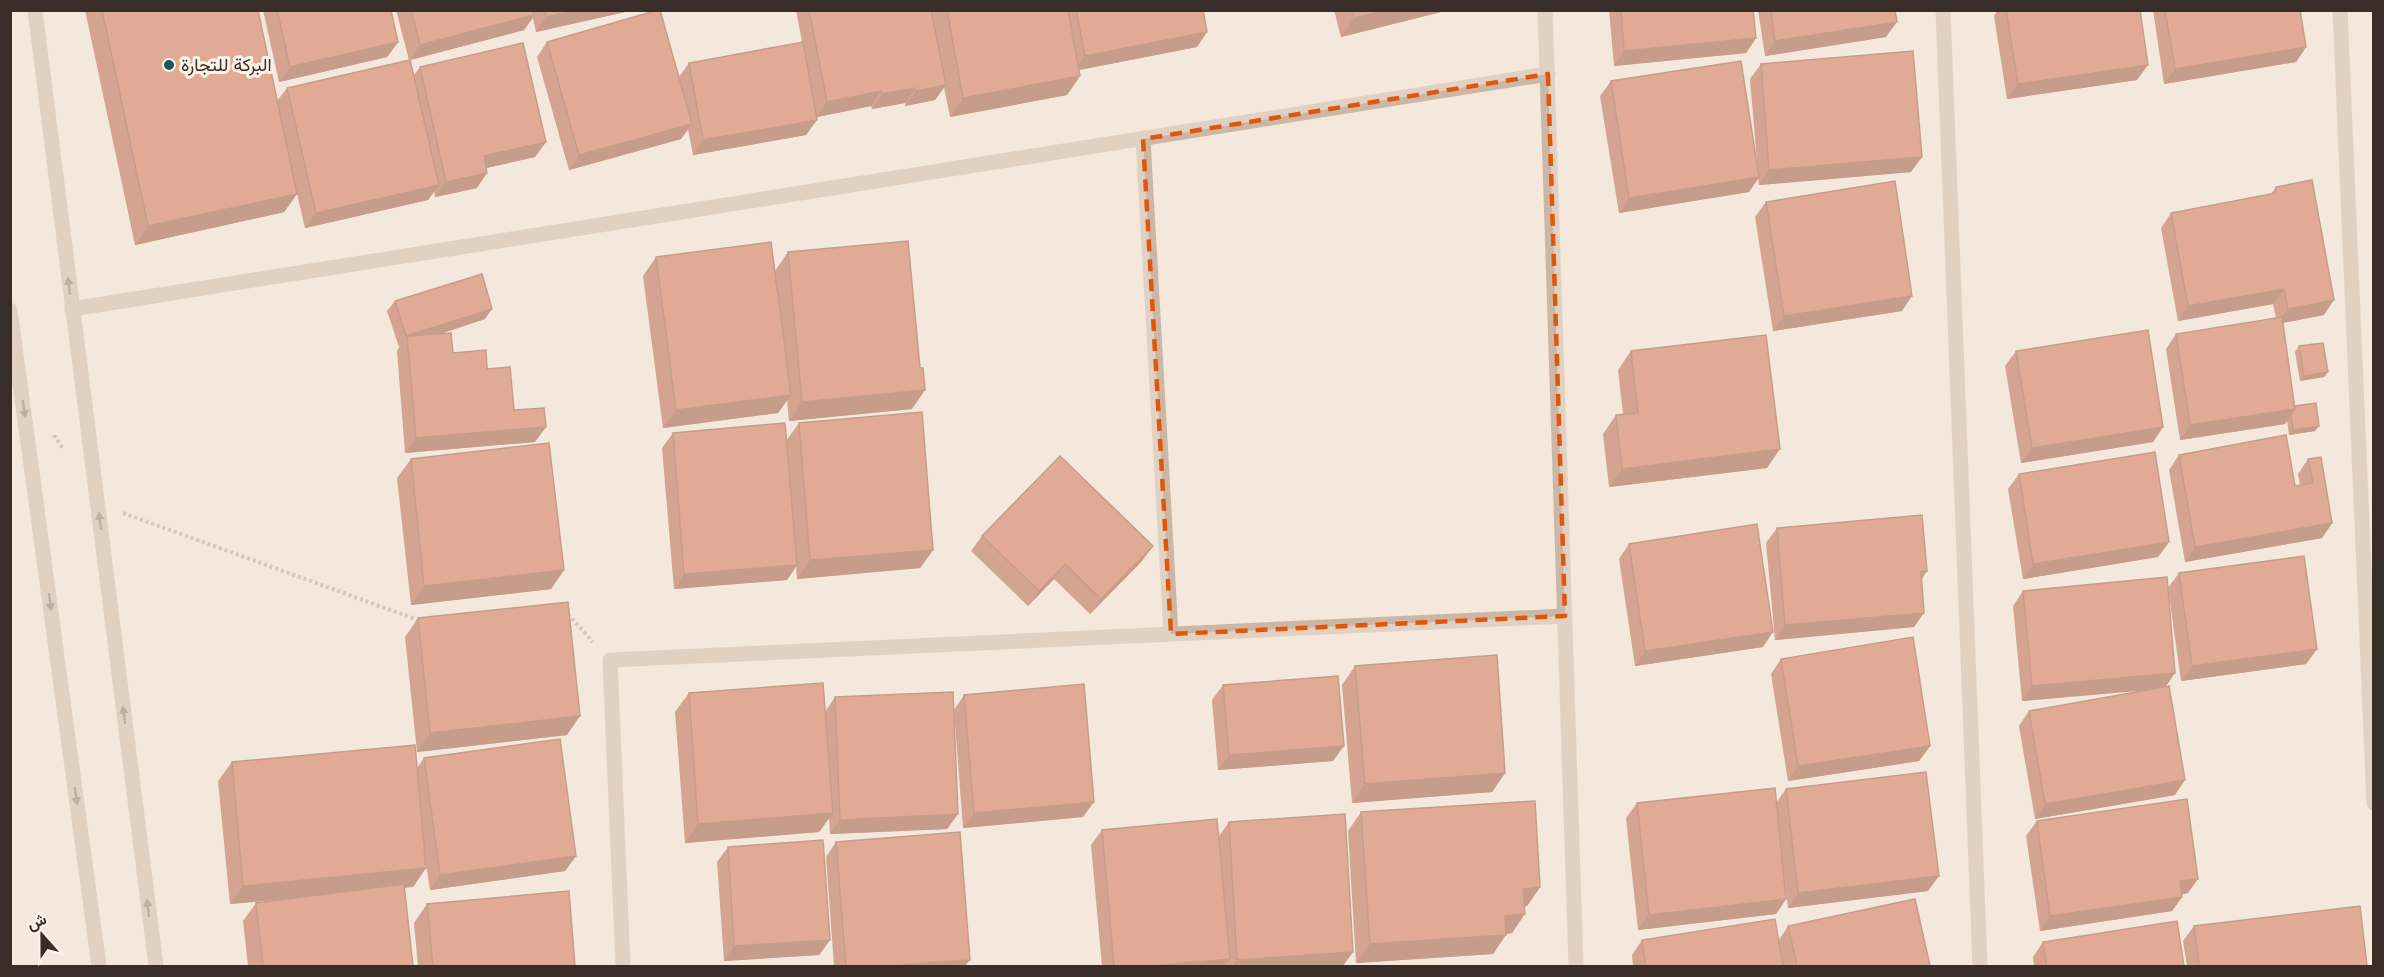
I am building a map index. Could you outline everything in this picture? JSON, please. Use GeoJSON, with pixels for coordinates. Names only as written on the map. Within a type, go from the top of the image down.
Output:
{"type":"FeatureCollection","features":[{"type":"Feature","properties":{"kind":"street"},"geometry":{"type":"LineString","coordinates":[[34,10],[156,966]]}},
{"type":"Feature","properties":{"kind":"street"},"geometry":{"type":"LineString","coordinates":[[1545,10],[1576,966]]}},
{"type":"Feature","properties":{"kind":"street"},"geometry":{"type":"LineString","coordinates":[[1943,10],[1980,966]]}},
{"type":"Feature","properties":{"kind":"street"},"geometry":{"type":"LineString","coordinates":[[2340,10],[2373,803]]}},
{"type":"Feature","properties":{"kind":"street"},"geometry":{"type":"LineString","coordinates":[[72,309],[1548,74]]}},
{"type":"Feature","properties":{"kind":"street"},"geometry":{"type":"LineString","coordinates":[[1143,139],[1171,634]]}},
{"type":"Feature","properties":{"kind":"street"},"geometry":{"type":"LineString","coordinates":[[10,310],[99,966]]}},
{"type":"Feature","properties":{"kind":"street"},"geometry":{"type":"LineString","coordinates":[[623,966],[610,660],[1565,616]]}},
{"type":"Feature","properties":{"kind":"path"},"geometry":{"type":"LineString","coordinates":[[50,428],[68,457]]}},
{"type":"Feature","properties":{"kind":"path"},"geometry":{"type":"LineString","coordinates":[[98,504],[422,622]]}},
{"type":"Feature","properties":{"kind":"path"},"geometry":{"type":"LineString","coordinates":[[567,612],[610,660]]}},
{"type":"Feature","properties":{"kind":"highlighted area"},"geometry":{"type":"Polygon","coordinates":[[[1548,74],[1565,616],[1171,634],[1143,139],[1548,74]]]}},
{"type":"Feature","properties":{"kind":"building"},"geometry":{"type":"Polygon","coordinates":[[[102,10],[258,10],[297,194],[148,226],[102,10]]]}},
{"type":"Feature","properties":{"kind":"building"},"geometry":{"type":"Polygon","coordinates":[[[277,10],[391,10],[398,42],[290,67],[277,10]]]}},
{"type":"Feature","properties":{"kind":"building"},"geometry":{"type":"Polygon","coordinates":[[[411,10],[533,10],[534,15],[420,45],[411,10]]]}},
{"type":"Feature","properties":{"kind":"building"},"geometry":{"type":"Polygon","coordinates":[[[545,10],[577,10],[546,17],[545,10]]]}},
{"type":"Feature","properties":{"kind":"building"},"geometry":{"type":"Polygon","coordinates":[[[660,10],[692,124],[579,155],[547,42],[660,10]]]}},
{"type":"Feature","properties":{"kind":"building"},"geometry":{"type":"Polygon","coordinates":[[[809,10],[931,10],[946,85],[916,91],[915,88],[882,94],[881,91],[827,102],[809,10]]]}},
{"type":"Feature","properties":{"kind":"building"},"geometry":{"type":"Polygon","coordinates":[[[947,10],[1068,10],[1080,76],[963,98],[947,10]]]}},
{"type":"Feature","properties":{"kind":"building"},"geometry":{"type":"Polygon","coordinates":[[[1076,10],[1203,10],[1207,32],[1085,56],[1076,10]]]}},
{"type":"Feature","properties":{"kind":"building"},"geometry":{"type":"Polygon","coordinates":[[[1352,10],[1385,10],[1354,18],[1352,10]]]}},
{"type":"Feature","properties":{"kind":"building"},"geometry":{"type":"Polygon","coordinates":[[[1621,10],[1753,10],[1756,38],[1624,51],[1621,10]]]}},
{"type":"Feature","properties":{"kind":"building"},"geometry":{"type":"Polygon","coordinates":[[[1771,10],[1895,10],[1897,22],[1775,41],[1771,10]]]}},
{"type":"Feature","properties":{"kind":"building"},"geometry":{"type":"Polygon","coordinates":[[[2006,10],[2140,10],[2148,65],[2018,84],[2006,10]]]}},
{"type":"Feature","properties":{"kind":"building"},"geometry":{"type":"Polygon","coordinates":[[[2165,10],[2300,10],[2306,47],[2175,69],[2165,10]]]}},
{"type":"Feature","properties":{"kind":"building"},"geometry":{"type":"Polygon","coordinates":[[[803,42],[817,120],[703,140],[689,63],[803,42]]]}},
{"type":"Feature","properties":{"kind":"building"},"geometry":{"type":"Polygon","coordinates":[[[523,43],[546,142],[484,156],[487,173],[446,182],[420,67],[523,43]]]}},
{"type":"Feature","properties":{"kind":"building"},"geometry":{"type":"Polygon","coordinates":[[[1913,51],[1922,157],[1769,170],[1761,64],[1913,51]]]}},
{"type":"Feature","properties":{"kind":"building"},"geometry":{"type":"Polygon","coordinates":[[[410,60],[439,185],[316,213],[287,88],[410,60]]]}},
{"type":"Feature","properties":{"kind":"building"},"geometry":{"type":"Polygon","coordinates":[[[1741,61],[1759,177],[1629,198],[1611,81],[1741,61]]]}},
{"type":"Feature","properties":{"kind":"building"},"geometry":{"type":"Polygon","coordinates":[[[2312,180],[2334,300],[2288,309],[2284,289],[2188,306],[2171,213],[2276,193],[2276,187],[2312,180]]]}},
{"type":"Feature","properties":{"kind":"building"},"geometry":{"type":"Polygon","coordinates":[[[1895,181],[1912,296],[1784,316],[1766,202],[1895,181]]]}},
{"type":"Feature","properties":{"kind":"building"},"geometry":{"type":"Polygon","coordinates":[[[908,241],[920,368],[923,368],[925,390],[802,402],[788,252],[908,241]]]}},
{"type":"Feature","properties":{"kind":"building"},"geometry":{"type":"Polygon","coordinates":[[[771,242],[791,395],[676,410],[656,257],[771,242]]]}},
{"type":"Feature","properties":{"kind":"building"},"geometry":{"type":"Polygon","coordinates":[[[482,274],[492,309],[406,336],[395,301],[482,274]]]}},
{"type":"Feature","properties":{"kind":"building"},"geometry":{"type":"Polygon","coordinates":[[[2282,317],[2295,409],[2190,425],[2176,334],[2282,317]]]}},
{"type":"Feature","properties":{"kind":"building"},"geometry":{"type":"Polygon","coordinates":[[[2148,330],[2163,427],[2032,448],[2016,351],[2148,330]]]}},
{"type":"Feature","properties":{"kind":"building"},"geometry":{"type":"Polygon","coordinates":[[[451,333],[453,353],[486,350],[487,369],[510,367],[514,410],[544,408],[546,427],[416,438],[407,336],[451,333]]]}},
{"type":"Feature","properties":{"kind":"building"},"geometry":{"type":"Polygon","coordinates":[[[1766,335],[1780,449],[1622,469],[1616,415],[1638,413],[1631,351],[1766,335]]]}},
{"type":"Feature","properties":{"kind":"building"},"geometry":{"type":"Polygon","coordinates":[[[2323,343],[2328,372],[2304,376],[2299,346],[2323,343]]]}},
{"type":"Feature","properties":{"kind":"building"},"geometry":{"type":"Polygon","coordinates":[[[2316,403],[2319,426],[2293,430],[2291,415],[2295,406],[2316,403]]]}},
{"type":"Feature","properties":{"kind":"building"},"geometry":{"type":"Polygon","coordinates":[[[922,412],[933,550],[810,560],[799,423],[922,412]]]}},
{"type":"Feature","properties":{"kind":"building"},"geometry":{"type":"Polygon","coordinates":[[[785,423],[797,565],[684,574],[673,433],[785,423]]]}},
{"type":"Feature","properties":{"kind":"building"},"geometry":{"type":"Polygon","coordinates":[[[2286,435],[2295,486],[2313,483],[2308,459],[2321,457],[2332,523],[2195,547],[2179,455],[2286,435]]]}},
{"type":"Feature","properties":{"kind":"building"},"geometry":{"type":"Polygon","coordinates":[[[549,443],[564,570],[424,586],[411,459],[549,443]]]}},
{"type":"Feature","properties":{"kind":"building"},"geometry":{"type":"Polygon","coordinates":[[[2155,452],[2169,542],[2033,564],[2019,474],[2155,452]]]}},
{"type":"Feature","properties":{"kind":"building"},"geometry":{"type":"Polygon","coordinates":[[[1060,456],[1153,546],[1101,599],[1065,564],[1039,591],[982,536],[1060,456]]]}},
{"type":"Feature","properties":{"kind":"building"},"geometry":{"type":"Polygon","coordinates":[[[1922,515],[1927,571],[1921,572],[1924,613],[1785,625],[1777,528],[1922,515]]]}},
{"type":"Feature","properties":{"kind":"building"},"geometry":{"type":"Polygon","coordinates":[[[1757,524],[1773,632],[1645,651],[1629,544],[1757,524]]]}},
{"type":"Feature","properties":{"kind":"building"},"geometry":{"type":"Polygon","coordinates":[[[2304,556],[2317,649],[2192,666],[2179,573],[2304,556]]]}},
{"type":"Feature","properties":{"kind":"building"},"geometry":{"type":"Polygon","coordinates":[[[2167,577],[2175,673],[2032,686],[2023,591],[2167,577]]]}},
{"type":"Feature","properties":{"kind":"building"},"geometry":{"type":"Polygon","coordinates":[[[568,602],[580,716],[430,733],[418,618],[568,602]]]}},
{"type":"Feature","properties":{"kind":"building"},"geometry":{"type":"Polygon","coordinates":[[[1913,637],[1930,746],[1798,766],[1781,659],[1913,637]]]}},
{"type":"Feature","properties":{"kind":"building"},"geometry":{"type":"Polygon","coordinates":[[[1497,655],[1505,773],[1365,784],[1355,666],[1497,655]]]}},
{"type":"Feature","properties":{"kind":"building"},"geometry":{"type":"Polygon","coordinates":[[[1338,676],[1344,746],[1229,755],[1223,685],[1338,676]]]}},
{"type":"Feature","properties":{"kind":"building"},"geometry":{"type":"Polygon","coordinates":[[[823,683],[833,813],[698,824],[689,693],[823,683]]]}},
{"type":"Feature","properties":{"kind":"building"},"geometry":{"type":"Polygon","coordinates":[[[1084,684],[1094,802],[974,813],[964,695],[1084,684]]]}},
{"type":"Feature","properties":{"kind":"building"},"geometry":{"type":"Polygon","coordinates":[[[2169,686],[2185,780],[2045,804],[2029,711],[2169,686]]]}},
{"type":"Feature","properties":{"kind":"building"},"geometry":{"type":"Polygon","coordinates":[[[953,692],[958,814],[840,820],[835,697],[953,692]]]}},
{"type":"Feature","properties":{"kind":"building"},"geometry":{"type":"Polygon","coordinates":[[[560,739],[576,856],[440,875],[424,758],[560,739]]]}},
{"type":"Feature","properties":{"kind":"building"},"geometry":{"type":"Polygon","coordinates":[[[415,745],[426,868],[243,886],[232,762],[415,745]]]}},
{"type":"Feature","properties":{"kind":"building"},"geometry":{"type":"Polygon","coordinates":[[[1926,772],[1939,876],[1798,893],[1786,789],[1926,772]]]}},
{"type":"Feature","properties":{"kind":"building"},"geometry":{"type":"Polygon","coordinates":[[[1775,788],[1786,899],[1649,915],[1637,803],[1775,788]]]}},
{"type":"Feature","properties":{"kind":"building"},"geometry":{"type":"Polygon","coordinates":[[[2187,799],[2198,879],[2180,881],[2182,897],[2050,916],[2037,821],[2187,799]]]}},
{"type":"Feature","properties":{"kind":"building"},"geometry":{"type":"Polygon","coordinates":[[[1535,801],[1540,887],[1523,889],[1525,914],[1505,916],[1506,935],[1370,944],[1361,812],[1535,801]]]}},
{"type":"Feature","properties":{"kind":"building"},"geometry":{"type":"Polygon","coordinates":[[[1345,814],[1353,952],[1237,960],[1229,822],[1345,814]]]}},
{"type":"Feature","properties":{"kind":"building"},"geometry":{"type":"Polygon","coordinates":[[[1217,819],[1230,959],[1151,966],[1114,966],[1102,830],[1217,819]]]}},
{"type":"Feature","properties":{"kind":"building"},"geometry":{"type":"Polygon","coordinates":[[[960,832],[970,960],[886,966],[846,966],[836,842],[960,832]]]}},
{"type":"Feature","properties":{"kind":"building"},"geometry":{"type":"Polygon","coordinates":[[[823,840],[830,940],[734,946],[728,847],[823,840]]]}},
{"type":"Feature","properties":{"kind":"building"},"geometry":{"type":"Polygon","coordinates":[[[404,884],[413,966],[263,966],[256,903],[404,884]]]}},
{"type":"Feature","properties":{"kind":"building"},"geometry":{"type":"Polygon","coordinates":[[[569,891],[575,966],[433,966],[427,904],[569,891]]]}},
{"type":"Feature","properties":{"kind":"building"},"geometry":{"type":"Polygon","coordinates":[[[1915,899],[1930,966],[1797,966],[1788,926],[1915,899]]]}},
{"type":"Feature","properties":{"kind":"building"},"geometry":{"type":"Polygon","coordinates":[[[2360,906],[2367,966],[2199,966],[2194,926],[2360,906]]]}},
{"type":"Feature","properties":{"kind":"building"},"geometry":{"type":"Polygon","coordinates":[[[1775,919],[1783,966],[1646,966],[1642,940],[1775,919]]]}},
{"type":"Feature","properties":{"kind":"building"},"geometry":{"type":"Polygon","coordinates":[[[2177,921],[2184,966],[2047,966],[2043,942],[2177,921]]]}},
{"type":"Feature","properties":{"kind":"place","name":"البركة للتجارة"},"geometry":{"type":"Point","coordinates":[169,65]}}]}
